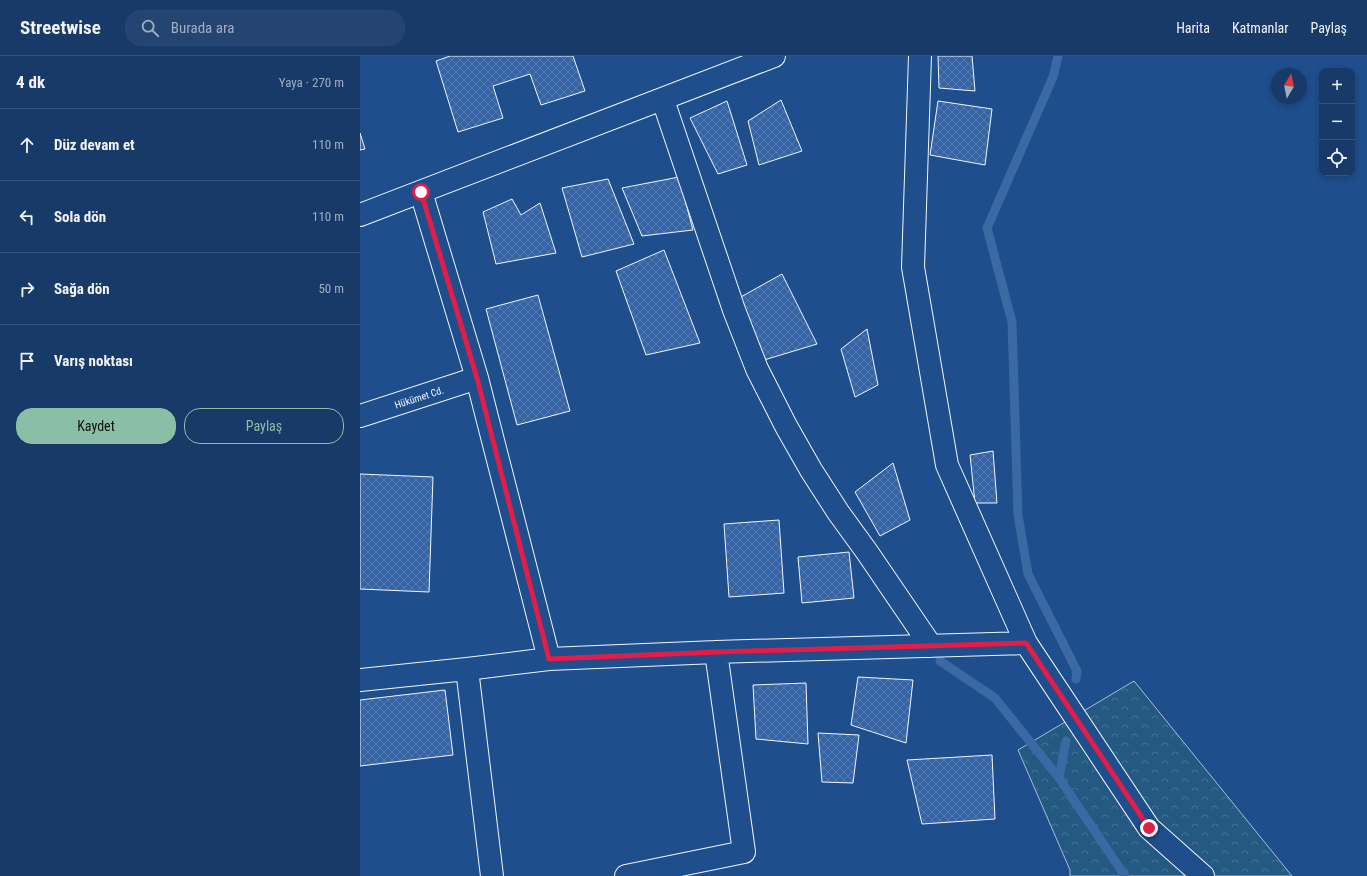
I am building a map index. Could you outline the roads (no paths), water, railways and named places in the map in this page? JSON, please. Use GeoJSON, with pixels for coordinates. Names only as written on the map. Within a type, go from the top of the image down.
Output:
{"type":"FeatureCollection","features":[{"type":"Feature","properties":{"kind":"street"},"geometry":{"type":"LineString","coordinates":[[920,56],[913,267],[947,465],[1026,643],[1149,828],[1203,876]]}},
{"type":"Feature","properties":{"kind":"street"},"geometry":{"type":"LineString","coordinates":[[360,215],[663,100],[770,57]]}},
{"type":"Feature","properties":{"kind":"street"},"geometry":{"type":"LineString","coordinates":[[663,100],[734,310],[757,369],[786,426],[811,470],[838,512],[868,552],[931,646]]}},
{"type":"Feature","properties":{"kind":"street"},"geometry":{"type":"LineString","coordinates":[[421,192],[477,378],[549,659]]}},
{"type":"Feature","properties":{"kind":"street","name":"Hükümet Cd."},"geometry":{"type":"LineString","coordinates":[[360,416],[477,378]]}},
{"type":"Feature","properties":{"kind":"street"},"geometry":{"type":"LineString","coordinates":[[360,680],[467,670],[549,659],[716,652],[1026,643]]}},
{"type":"Feature","properties":{"kind":"street"},"geometry":{"type":"LineString","coordinates":[[626,876],[744,852],[716,652]]}},
{"type":"Feature","properties":{"kind":"street"},"geometry":{"type":"LineString","coordinates":[[467,670],[492,876]]}},
{"type":"Feature","properties":{"kind":"waterway"},"geometry":{"type":"LineString","coordinates":[[1058,56],[1053,77],[987,228],[1012,322],[1018,515],[1028,574],[1077,671],[1076,679]]}},
{"type":"Feature","properties":{"kind":"waterway"},"geometry":{"type":"LineString","coordinates":[[940,661],[995,698],[1059,778]]}},
{"type":"Feature","properties":{"kind":"waterway"},"geometry":{"type":"LineString","coordinates":[[1066,741],[1059,778],[1125,876]]}}]}
